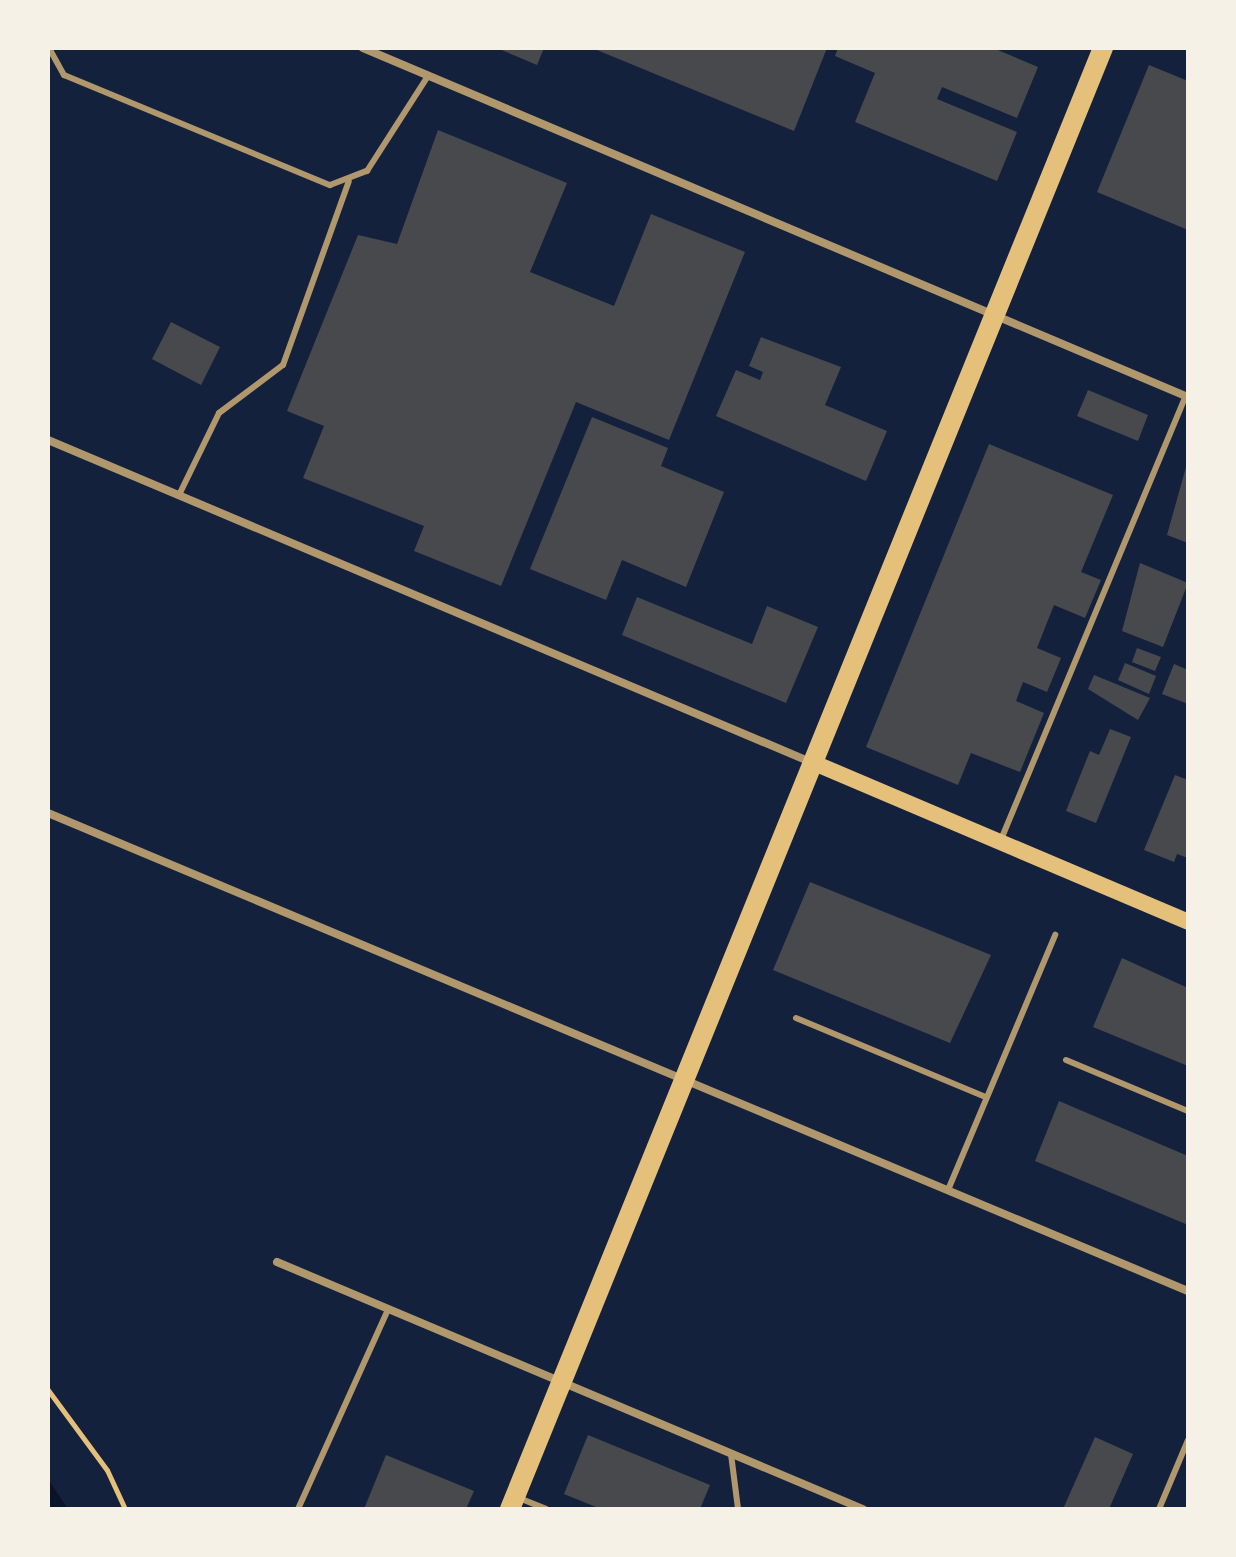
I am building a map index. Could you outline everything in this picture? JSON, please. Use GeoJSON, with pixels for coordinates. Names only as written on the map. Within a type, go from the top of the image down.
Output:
{"type":"FeatureCollection","features":[{"type":"Feature","properties":{"kind":"main road"},"geometry":{"type":"LineString","coordinates":[[513,1503],[1103,48]]}},
{"type":"Feature","properties":{"kind":"main road"},"geometry":{"type":"LineString","coordinates":[[814,763],[1188,922]]}},
{"type":"Feature","properties":{"kind":"street"},"geometry":{"type":"LineString","coordinates":[[363,48],[1187,397]]}},
{"type":"Feature","properties":{"kind":"street"},"geometry":{"type":"LineString","coordinates":[[48,440],[814,763]]}},
{"type":"Feature","properties":{"kind":"street"},"geometry":{"type":"LineString","coordinates":[[48,813],[1188,1291]]}},
{"type":"Feature","properties":{"kind":"street"},"geometry":{"type":"LineString","coordinates":[[277,1262],[560,1384],[863,1509]]}},
{"type":"Feature","properties":{"kind":"lane"},"geometry":{"type":"LineString","coordinates":[[49,48],[64,75],[330,185],[349,181],[367,171],[428,76]]}},
{"type":"Feature","properties":{"kind":"lane"},"geometry":{"type":"LineString","coordinates":[[179,495],[219,413],[283,365],[349,181]]}},
{"type":"Feature","properties":{"kind":"lane"},"geometry":{"type":"LineString","coordinates":[[1000,842],[1187,397]]}},
{"type":"Feature","properties":{"kind":"lane"},"geometry":{"type":"LineString","coordinates":[[948,1190],[1055,935]]}},
{"type":"Feature","properties":{"kind":"lane"},"geometry":{"type":"LineString","coordinates":[[796,1018],[986,1097]]}},
{"type":"Feature","properties":{"kind":"lane"},"geometry":{"type":"LineString","coordinates":[[1066,1060],[1188,1111]]}},
{"type":"Feature","properties":{"kind":"lane"},"geometry":{"type":"LineString","coordinates":[[298,1509],[388,1310]]}},
{"type":"Feature","properties":{"kind":"lane"},"geometry":{"type":"LineString","coordinates":[[1159,1509],[1186,1452],[1188,1440]]}},
{"type":"Feature","properties":{"kind":"lane"},"geometry":{"type":"LineString","coordinates":[[731,1454],[738,1509]]}},
{"type":"Feature","properties":{"kind":"lane"},"geometry":{"type":"LineString","coordinates":[[513,1503],[546,1509]]}},
{"type":"Feature","properties":{"kind":"path"},"geometry":{"type":"LineString","coordinates":[[48,1390],[107,1470],[125,1509]]}},
{"type":"Feature","properties":{"kind":"water"},"geometry":{"type":"Polygon","coordinates":[[[48,1479],[68,1509],[48,1509],[48,1479]]]}},
{"type":"Feature","properties":{"kind":"building"},"geometry":{"type":"Polygon","coordinates":[[[497,48],[544,48],[537,65],[497,48]]]}},
{"type":"Feature","properties":{"kind":"building"},"geometry":{"type":"Polygon","coordinates":[[[592,48],[827,48],[794,131],[592,48]]]}},
{"type":"Feature","properties":{"kind":"building"},"geometry":{"type":"Polygon","coordinates":[[[838,48],[993,48],[1038,67],[1017,118],[942,87],[937,99],[1017,132],[997,181],[855,122],[875,73],[835,56],[838,48]]]}},
{"type":"Feature","properties":{"kind":"building"},"geometry":{"type":"Polygon","coordinates":[[[1149,65],[1188,81],[1188,230],[1097,192],[1149,65]]]}},
{"type":"Feature","properties":{"kind":"building"},"geometry":{"type":"Polygon","coordinates":[[[438,130],[567,183],[530,272],[614,306],[651,214],[745,252],[669,440],[576,402],[501,586],[414,551],[424,526],[303,478],[324,426],[287,411],[358,235],[397,244],[438,130]]]}},
{"type":"Feature","properties":{"kind":"building"},"geometry":{"type":"Polygon","coordinates":[[[171,322],[220,347],[201,385],[152,359],[171,322]]]}},
{"type":"Feature","properties":{"kind":"building"},"geometry":{"type":"Polygon","coordinates":[[[761,337],[841,367],[825,405],[887,431],[866,481],[716,416],[736,370],[760,380],[763,372],[749,366],[761,337]]]}},
{"type":"Feature","properties":{"kind":"building"},"geometry":{"type":"Polygon","coordinates":[[[1088,390],[1148,415],[1138,441],[1077,416],[1088,390]]]}},
{"type":"Feature","properties":{"kind":"building"},"geometry":{"type":"Polygon","coordinates":[[[592,417],[668,448],[661,466],[724,492],[686,587],[622,560],[606,600],[530,569],[592,417]]]}},
{"type":"Feature","properties":{"kind":"building"},"geometry":{"type":"Polygon","coordinates":[[[989,444],[1113,495],[1081,572],[1101,580],[1085,618],[1054,605],[1037,648],[1061,658],[1047,692],[1023,682],[1016,701],[1044,713],[1020,772],[971,753],[958,785],[866,747],[989,444]]]}},
{"type":"Feature","properties":{"kind":"building"},"geometry":{"type":"Polygon","coordinates":[[[1188,460],[1188,543],[1167,535],[1188,460]]]}},
{"type":"Feature","properties":{"kind":"building"},"geometry":{"type":"Polygon","coordinates":[[[1140,563],[1188,583],[1163,647],[1122,631],[1140,563]]]}},
{"type":"Feature","properties":{"kind":"building"},"geometry":{"type":"Polygon","coordinates":[[[637,597],[752,644],[767,606],[818,627],[786,703],[622,635],[637,597]]]}},
{"type":"Feature","properties":{"kind":"building"},"geometry":{"type":"Polygon","coordinates":[[[1137,648],[1161,657],[1155,671],[1132,662],[1137,648]]]}},
{"type":"Feature","properties":{"kind":"building"},"geometry":{"type":"Polygon","coordinates":[[[1125,663],[1156,676],[1149,694],[1118,680],[1125,663]]]}},
{"type":"Feature","properties":{"kind":"building"},"geometry":{"type":"Polygon","coordinates":[[[1174,664],[1188,670],[1188,704],[1162,694],[1174,664]]]}},
{"type":"Feature","properties":{"kind":"building"},"geometry":{"type":"Polygon","coordinates":[[[1094,675],[1150,698],[1138,720],[1088,689],[1094,675]]]}},
{"type":"Feature","properties":{"kind":"building"},"geometry":{"type":"Polygon","coordinates":[[[1110,729],[1131,737],[1096,823],[1066,811],[1090,751],[1099,755],[1110,729]]]}},
{"type":"Feature","properties":{"kind":"building"},"geometry":{"type":"Polygon","coordinates":[[[1175,775],[1188,780],[1188,858],[1177,854],[1174,862],[1144,850],[1175,775]]]}},
{"type":"Feature","properties":{"kind":"building"},"geometry":{"type":"Polygon","coordinates":[[[810,882],[991,955],[950,1043],[773,970],[810,882]]]}},
{"type":"Feature","properties":{"kind":"building"},"geometry":{"type":"Polygon","coordinates":[[[1122,958],[1188,988],[1188,1066],[1093,1027],[1122,958]]]}},
{"type":"Feature","properties":{"kind":"building"},"geometry":{"type":"Polygon","coordinates":[[[1059,1101],[1188,1156],[1188,1225],[1035,1161],[1059,1101]]]}},
{"type":"Feature","properties":{"kind":"building"},"geometry":{"type":"Polygon","coordinates":[[[588,1435],[710,1485],[700,1509],[601,1509],[564,1494],[588,1435]]]}},
{"type":"Feature","properties":{"kind":"building"},"geometry":{"type":"Polygon","coordinates":[[[1095,1437],[1133,1454],[1109,1509],[1063,1509],[1095,1437]]]}},
{"type":"Feature","properties":{"kind":"building"},"geometry":{"type":"Polygon","coordinates":[[[386,1455],[474,1491],[466,1509],[364,1509],[386,1455]]]}}]}
